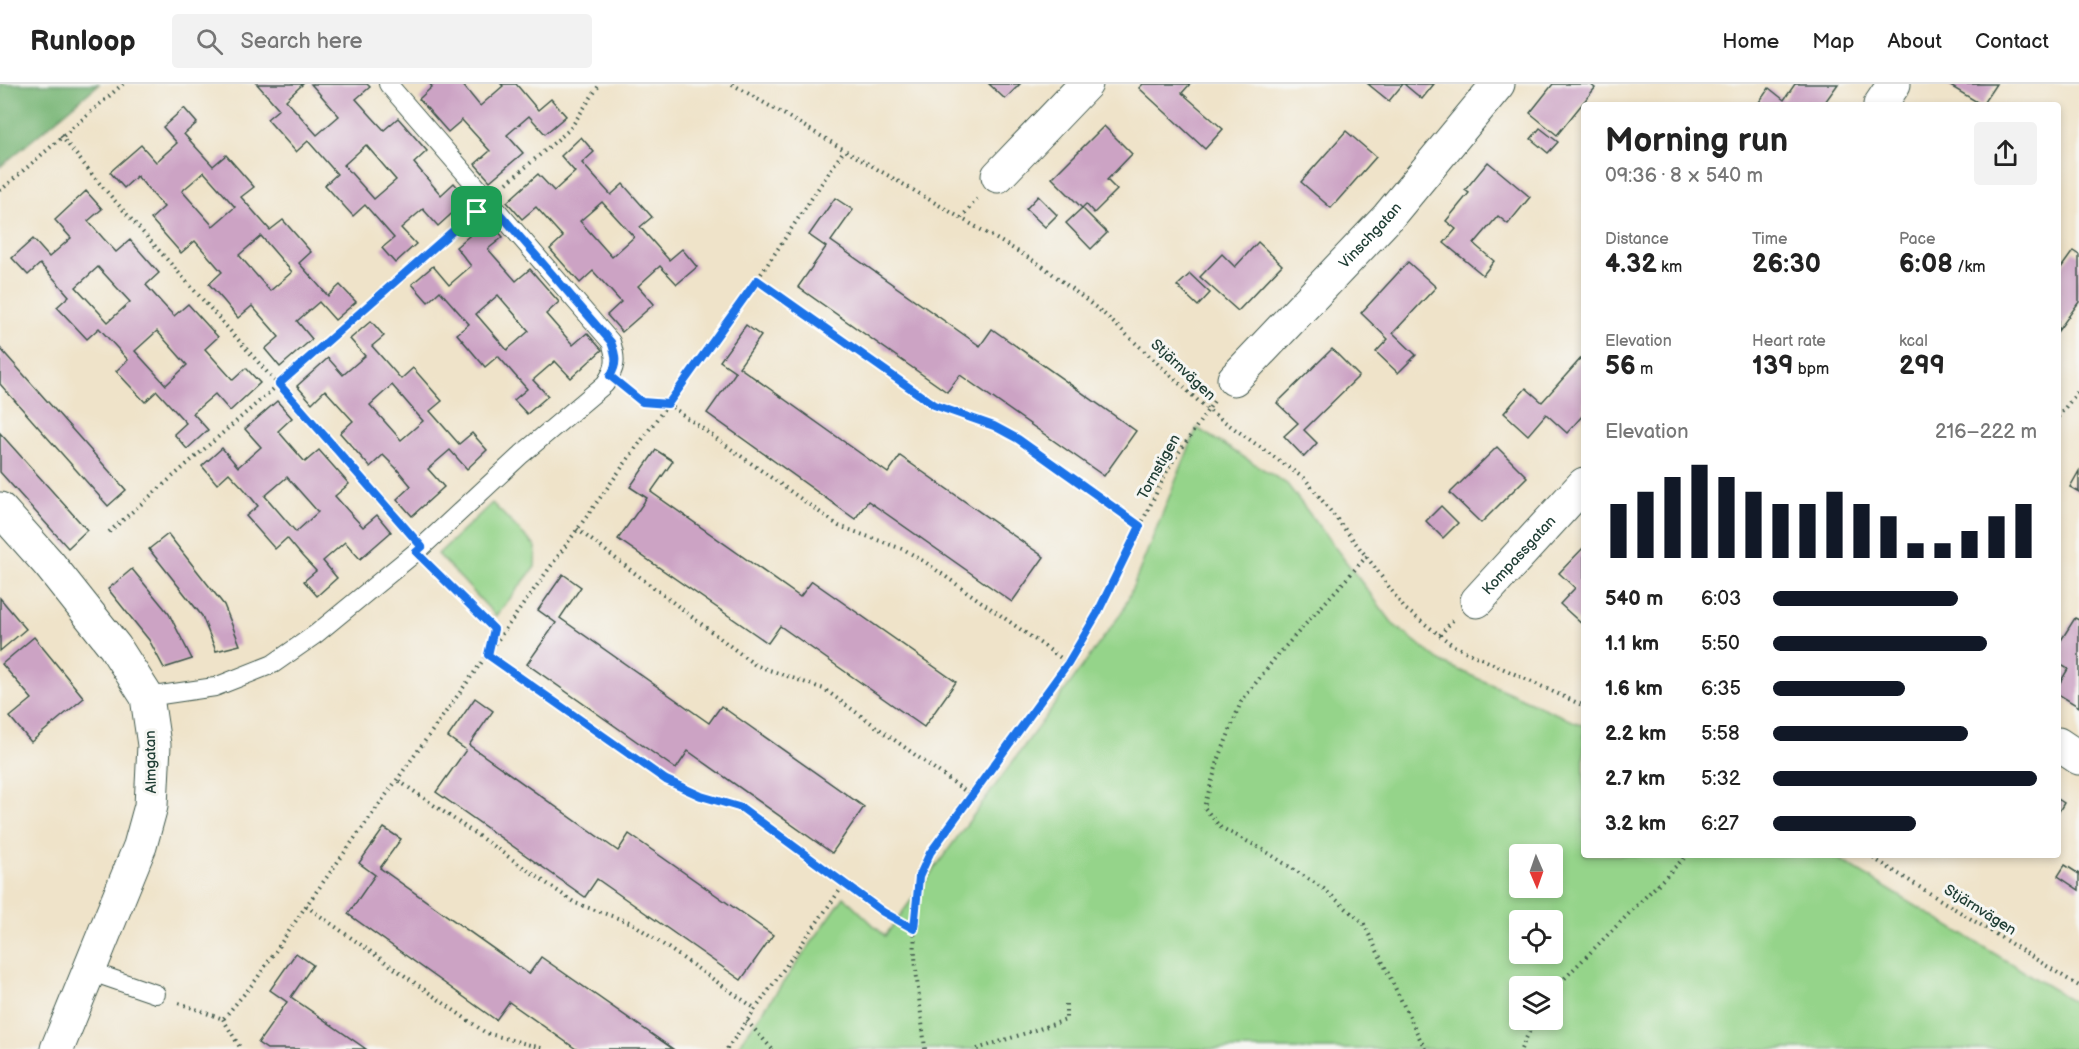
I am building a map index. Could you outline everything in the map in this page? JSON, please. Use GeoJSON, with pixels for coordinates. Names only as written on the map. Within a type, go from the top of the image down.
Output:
{"type":"FeatureCollection","features":[{"type":"Feature","properties":{"kind":"street"},"geometry":{"type":"LineString","coordinates":[[998,176],[1086,84]]}},
{"type":"Feature","properties":{"kind":"street","name":"Vinschgatan"},"geometry":{"type":"LineString","coordinates":[[1234,379],[1388,217],[1498,84]]}},
{"type":"Feature","properties":{"kind":"street"},"geometry":{"type":"LineString","coordinates":[[1882,102],[1894,84]]}},
{"type":"Feature","properties":{"kind":"street","name":"Kompassgatan"},"geometry":{"type":"LineString","coordinates":[[1477,601],[1581,487]]}},
{"type":"Feature","properties":{"kind":"street","name":"Almgatan"},"geometry":{"type":"LineString","coordinates":[[0,509],[91,615],[147,697],[154,745],[152,806],[140,846],[57,1049]]}},
{"type":"Feature","properties":{"kind":"street"},"geometry":{"type":"LineString","coordinates":[[2061,746],[2079,758]]}},
{"type":"Feature","properties":{"kind":"lane"},"geometry":{"type":"LineString","coordinates":[[147,697],[215,687],[273,663],[316,634],[419,550],[522,454],[605,384],[615,369],[616,356],[611,342],[388,84]]}},
{"type":"Feature","properties":{"kind":"lane"},"geometry":{"type":"LineString","coordinates":[[89,971],[156,994]]}},
{"type":"Feature","properties":{"kind":"path"},"geometry":{"type":"LineString","coordinates":[[0,190],[123,84]]}},
{"type":"Feature","properties":{"kind":"path"},"geometry":{"type":"LineString","coordinates":[[109,532],[570,129],[600,84]]}},
{"type":"Feature","properties":{"kind":"path","name":"Stjärnvägen"},"geometry":{"type":"LineString","coordinates":[[732,84],[1041,265],[1103,313],[1207,409],[1306,480],[1367,556],[1404,608],[1454,646],[1581,705]]}},
{"type":"Feature","properties":{"kind":"path"},"geometry":{"type":"LineString","coordinates":[[61,136],[100,184],[279,384],[419,550],[494,629],[488,655]]}},
{"type":"Feature","properties":{"kind":"path"},"geometry":{"type":"LineString","coordinates":[[223,1019],[256,980],[306,906],[399,781],[757,280],[844,150]]}},
{"type":"Feature","properties":{"kind":"path"},"geometry":{"type":"LineString","coordinates":[[757,280],[934,405],[994,426],[1018,439],[1140,526]]}},
{"type":"Feature","properties":{"kind":"path"},"geometry":{"type":"LineString","coordinates":[[610,376],[642,402],[668,404],[839,526],[905,550],[925,562],[1068,663]]}},
{"type":"Feature","properties":{"kind":"path"},"geometry":{"type":"LineString","coordinates":[[2061,413],[2079,390]]}},
{"type":"Feature","properties":{"kind":"path","name":"Tornstigen"},"geometry":{"type":"LineString","coordinates":[[925,1049],[914,929],[919,877],[930,853],[1068,663],[1097,614],[1169,468],[1207,409]]}},
{"type":"Feature","properties":{"kind":"path"},"geometry":{"type":"LineString","coordinates":[[577,529],[754,665],[824,689],[972,796]]}},
{"type":"Feature","properties":{"kind":"path"},"geometry":{"type":"LineString","coordinates":[[1367,556],[1275,658],[1241,702],[1218,761],[1204,807],[1220,828],[1262,849],[1324,889],[1364,924],[1425,1049]]}},
{"type":"Feature","properties":{"kind":"path"},"geometry":{"type":"LineString","coordinates":[[488,655],[666,780],[701,796],[742,808],[883,912],[914,929]]}},
{"type":"Feature","properties":{"kind":"path"},"geometry":{"type":"LineString","coordinates":[[399,781],[575,903],[632,923],[756,1009]]}},
{"type":"Feature","properties":{"kind":"path"},"geometry":{"type":"LineString","coordinates":[[1563,980],[1684,858]]}},
{"type":"Feature","properties":{"kind":"path","name":"Stjärnvägen"},"geometry":{"type":"LineString","coordinates":[[1873,858],[2079,986]]}},
{"type":"Feature","properties":{"kind":"path"},"geometry":{"type":"LineString","coordinates":[[727,1049],[845,883]]}},
{"type":"Feature","properties":{"kind":"path"},"geometry":{"type":"LineString","coordinates":[[306,906],[486,1033],[545,1049]]}},
{"type":"Feature","properties":{"kind":"path"},"geometry":{"type":"LineString","coordinates":[[156,994],[223,1019],[241,1049]]}},
{"type":"Feature","properties":{"kind":"path"},"geometry":{"type":"LineString","coordinates":[[977,1049],[1066,1020],[1066,1003]]}},
{"type":"Feature","properties":{"kind":"path"},"geometry":{"type":"LineString","coordinates":[[747,1021],[771,1049]]}},
{"type":"Feature","properties":{"kind":"path"},"geometry":{"type":"LineString","coordinates":[[1521,1049],[1530,1030]]}},
{"type":"Feature","properties":{"kind":"green space"},"geometry":{"type":"Polygon","coordinates":[[[0,84],[99,84],[0,167],[0,84]]]}},
{"type":"Feature","properties":{"kind":"green space"},"geometry":{"type":"Polygon","coordinates":[[[1197,428],[1287,484],[1394,625],[1443,663],[1581,725],[1581,858],[1837,858],[2079,1005],[2079,1049],[736,1049],[844,897],[885,936],[1123,611],[1197,428]]]}},
{"type":"Feature","properties":{"kind":"green space"},"geometry":{"type":"Polygon","coordinates":[[[492,503],[536,547],[535,567],[496,616],[438,554],[492,503]]]}},
{"type":"Feature","properties":{"kind":"building"},"geometry":{"type":"Polygon","coordinates":[[[257,84],[303,84],[286,100],[317,135],[339,116],[311,84],[367,84],[370,87],[356,99],[384,130],[398,118],[427,151],[414,163],[441,195],[454,183],[468,199],[438,226],[423,209],[401,228],[416,244],[395,263],[382,248],[394,238],[365,205],[353,216],[325,185],[337,174],[308,141],[296,152],[267,119],[279,109],[257,84]],[[366,145],[344,165],[374,199],[396,180],[366,145]]]}},
{"type":"Feature","properties":{"kind":"building"},"geometry":{"type":"Polygon","coordinates":[[[430,84],[462,84],[480,106],[503,86],[501,84],[516,84],[538,110],[551,99],[566,116],[545,134],[529,116],[507,135],[523,153],[490,181],[475,164],[490,151],[462,120],[448,132],[419,99],[432,87],[430,84]]]}},
{"type":"Feature","properties":{"kind":"building"},"geometry":{"type":"Polygon","coordinates":[[[989,84],[1020,84],[1005,99],[989,84]]]}},
{"type":"Feature","properties":{"kind":"building"},"geometry":{"type":"Polygon","coordinates":[[[1143,84],[1190,84],[1182,93],[1223,129],[1205,149],[1139,88],[1143,84]]]}},
{"type":"Feature","properties":{"kind":"building"},"geometry":{"type":"Polygon","coordinates":[[[1368,84],[1403,84],[1389,101],[1368,84]]]}},
{"type":"Feature","properties":{"kind":"building"},"geometry":{"type":"Polygon","coordinates":[[[1404,84],[1434,84],[1422,99],[1404,84]]]}},
{"type":"Feature","properties":{"kind":"building"},"geometry":{"type":"Polygon","coordinates":[[[1553,84],[1590,84],[1595,88],[1584,102],[1581,102],[1581,105],[1557,135],[1530,113],[1553,84]]]}},
{"type":"Feature","properties":{"kind":"building"},"geometry":{"type":"Polygon","coordinates":[[[1795,84],[1838,84],[1825,102],[1759,102],[1769,88],[1784,100],[1795,84]]]}},
{"type":"Feature","properties":{"kind":"building"},"geometry":{"type":"Polygon","coordinates":[[[1947,84],[1996,84],[1984,102],[1977,102],[1947,84]]]}},
{"type":"Feature","properties":{"kind":"building"},"geometry":{"type":"Polygon","coordinates":[[[184,108],[197,123],[184,134],[213,166],[226,155],[254,187],[241,197],[270,230],[283,220],[311,252],[299,263],[328,296],[340,285],[356,302],[335,320],[319,302],[297,321],[312,339],[280,367],[265,349],[279,337],[252,306],[238,318],[209,284],[222,272],[195,241],[181,253],[151,219],[164,207],[137,176],[124,188],[110,172],[141,145],[156,162],[177,143],[163,127],[184,108]],[[204,172],[182,191],[213,226],[235,207],[204,172]],[[261,236],[239,255],[270,291],[292,272],[261,236]]]}},
{"type":"Feature","properties":{"kind":"building"},"geometry":{"type":"Polygon","coordinates":[[[1104,126],[1132,154],[1107,180],[1117,190],[1094,213],[1086,204],[1082,208],[1052,178],[1104,126]]]}},
{"type":"Feature","properties":{"kind":"building"},"geometry":{"type":"Polygon","coordinates":[[[1540,128],[1558,142],[1548,153],[1531,139],[1540,128]]]}},
{"type":"Feature","properties":{"kind":"building"},"geometry":{"type":"Polygon","coordinates":[[[1346,131],[1376,157],[1331,208],[1301,182],[1346,131]]]}},
{"type":"Feature","properties":{"kind":"building"},"geometry":{"type":"Polygon","coordinates":[[[581,137],[594,152],[582,163],[611,195],[623,184],[652,217],[640,227],[669,260],[682,249],[697,267],[677,284],[660,266],[638,286],[654,304],[622,332],[607,315],[621,302],[593,271],[580,283],[550,249],[563,237],[536,207],[522,219],[507,202],[538,174],[554,191],[575,172],[561,156],[581,137]],[[602,202],[580,221],[612,257],[634,237],[602,202]]]}},
{"type":"Feature","properties":{"kind":"building"},"geometry":{"type":"Polygon","coordinates":[[[1488,162],[1530,197],[1508,224],[1498,216],[1474,244],[1494,261],[1483,275],[1444,243],[1456,229],[1446,221],[1469,193],[1465,190],[1488,162]]]}},
{"type":"Feature","properties":{"kind":"building"},"geometry":{"type":"Polygon","coordinates":[[[86,191],[102,209],[88,221],[103,238],[116,252],[130,240],[159,273],[146,285],[162,303],[174,316],[188,304],[218,337],[205,349],[233,380],[246,368],[260,383],[230,411],[215,394],[193,413],[208,430],[187,449],[174,434],[186,423],[157,391],[145,402],[116,371],[128,360],[99,328],[87,339],[57,307],[69,296],[56,281],[40,264],[28,275],[12,258],[33,239],[49,257],[71,238],[55,220],[86,191]],[[98,267],[76,287],[108,322],[130,302],[98,267]],[[157,331],[135,351],[166,385],[187,365],[157,331]]]}},
{"type":"Feature","properties":{"kind":"building"},"geometry":{"type":"Polygon","coordinates":[[[1038,196],[1057,215],[1045,227],[1026,209],[1038,196]]]}},
{"type":"Feature","properties":{"kind":"building"},"geometry":{"type":"Polygon","coordinates":[[[835,198],[853,210],[831,241],[980,346],[992,329],[1136,431],[1104,476],[960,375],[947,392],[798,287],[826,247],[809,235],[835,198]]]}},
{"type":"Feature","properties":{"kind":"building"},"geometry":{"type":"Polygon","coordinates":[[[1082,208],[1107,233],[1091,249],[1066,223],[1082,208]]]}},
{"type":"Feature","properties":{"kind":"building"},"geometry":{"type":"Polygon","coordinates":[[[488,220],[503,237],[488,249],[516,281],[530,269],[559,302],[546,314],[573,345],[587,333],[602,350],[571,378],[555,361],[533,380],[548,396],[527,414],[514,400],[527,389],[498,356],[485,367],[457,334],[469,324],[440,291],[428,302],[412,284],[433,266],[449,285],[471,266],[456,247],[488,220]],[[498,295],[476,314],[507,350],[529,331],[498,295]]]}},
{"type":"Feature","properties":{"kind":"building"},"geometry":{"type":"Polygon","coordinates":[[[1258,242],[1282,265],[1238,311],[1200,277],[1222,254],[1235,267],[1258,242]]]}},
{"type":"Feature","properties":{"kind":"building"},"geometry":{"type":"Polygon","coordinates":[[[2073,251],[2079,255],[2079,302],[2061,327],[2061,268],[2073,251]]]}},
{"type":"Feature","properties":{"kind":"building"},"geometry":{"type":"Polygon","coordinates":[[[1408,262],[1436,287],[1393,333],[1416,355],[1398,373],[1376,352],[1388,339],[1361,313],[1408,262]]]}},
{"type":"Feature","properties":{"kind":"building"},"geometry":{"type":"Polygon","coordinates":[[[1190,274],[1210,293],[1198,306],[1177,286],[1190,274]]]}},
{"type":"Feature","properties":{"kind":"building"},"geometry":{"type":"Polygon","coordinates":[[[371,321],[384,336],[372,346],[401,379],[413,368],[442,401],[430,411],[459,444],[472,433],[487,450],[467,469],[450,450],[428,469],[444,487],[412,516],[397,499],[411,486],[396,468],[383,455],[370,467],[340,433],[353,421],[325,390],[312,403],[297,386],[328,358],[343,375],[365,356],[350,339],[371,321]],[[392,385],[370,405],[401,440],[423,421],[392,385]]]}},
{"type":"Feature","properties":{"kind":"building"},"geometry":{"type":"Polygon","coordinates":[[[746,325],[761,336],[739,367],[888,473],[900,456],[1044,557],[1012,602],[868,501],[855,519],[707,413],[736,372],[720,361],[746,325]]]}},
{"type":"Feature","properties":{"kind":"building"},"geometry":{"type":"Polygon","coordinates":[[[0,348],[126,490],[108,506],[0,384],[0,348]]]}},
{"type":"Feature","properties":{"kind":"building"},"geometry":{"type":"Polygon","coordinates":[[[1332,349],[1359,376],[1304,430],[1317,443],[1304,457],[1284,436],[1298,423],[1277,403],[1332,349]]]}},
{"type":"Feature","properties":{"kind":"building"},"geometry":{"type":"Polygon","coordinates":[[[1581,358],[1581,417],[1567,433],[1546,414],[1528,435],[1504,413],[1526,388],[1542,402],[1581,358]]]}},
{"type":"Feature","properties":{"kind":"building"},"geometry":{"type":"Polygon","coordinates":[[[277,401],[292,418],[278,431],[305,462],[319,450],[349,484],[335,496],[363,527],[377,515],[391,532],[360,559],[345,542],[323,561],[337,578],[317,596],[304,581],[316,571],[287,538],[275,549],[246,516],[258,506],[245,490],[229,473],[217,484],[202,466],[222,448],[238,467],[261,447],[245,429],[277,401]],[[287,477],[265,496],[296,532],[318,512],[287,477]]]}},
{"type":"Feature","properties":{"kind":"building"},"geometry":{"type":"Polygon","coordinates":[[[0,433],[87,530],[68,548],[0,472],[0,433]]]}},
{"type":"Feature","properties":{"kind":"building"},"geometry":{"type":"Polygon","coordinates":[[[1497,447],[1527,477],[1481,523],[1450,493],[1497,447]]]}},
{"type":"Feature","properties":{"kind":"building"},"geometry":{"type":"Polygon","coordinates":[[[656,450],[673,461],[651,492],[800,597],[812,581],[956,682],[924,727],[780,626],[768,643],[618,539],[647,498],[630,487],[656,450]]]}},
{"type":"Feature","properties":{"kind":"building"},"geometry":{"type":"Polygon","coordinates":[[[2079,471],[2079,492],[2070,487],[2079,471]]]}},
{"type":"Feature","properties":{"kind":"building"},"geometry":{"type":"Polygon","coordinates":[[[1441,506],[1458,523],[1443,538],[1426,521],[1441,506]]]}},
{"type":"Feature","properties":{"kind":"building"},"geometry":{"type":"Polygon","coordinates":[[[168,534],[224,605],[240,645],[216,651],[202,616],[149,549],[168,534]]]}},
{"type":"Feature","properties":{"kind":"building"},"geometry":{"type":"Polygon","coordinates":[[[1581,550],[1581,623],[1560,604],[1575,588],[1559,573],[1581,550]]]}},
{"type":"Feature","properties":{"kind":"building"},"geometry":{"type":"Polygon","coordinates":[[[132,569],[169,614],[192,659],[164,668],[149,640],[108,589],[132,569]]]}},
{"type":"Feature","properties":{"kind":"building"},"geometry":{"type":"Polygon","coordinates":[[[563,574],[581,587],[560,618],[709,723],[721,706],[864,807],[832,853],[688,751],[676,769],[527,664],[556,623],[538,610],[563,574]]]}},
{"type":"Feature","properties":{"kind":"building"},"geometry":{"type":"Polygon","coordinates":[[[0,598],[26,629],[0,651],[0,598]]]}},
{"type":"Feature","properties":{"kind":"building"},"geometry":{"type":"Polygon","coordinates":[[[2075,618],[2079,620],[2079,707],[2061,696],[2061,681],[2068,669],[2061,665],[2061,640],[2075,618]]]}},
{"type":"Feature","properties":{"kind":"building"},"geometry":{"type":"Polygon","coordinates":[[[34,637],[84,698],[31,742],[10,717],[32,699],[2,664],[34,637]]]}},
{"type":"Feature","properties":{"kind":"building"},"geometry":{"type":"Polygon","coordinates":[[[475,698],[493,711],[469,745],[618,851],[629,834],[773,935],[741,980],[597,879],[585,897],[436,792],[466,750],[448,737],[475,698]]]}},
{"type":"Feature","properties":{"kind":"building"},"geometry":{"type":"Polygon","coordinates":[[[384,828],[401,839],[380,868],[529,974],[541,957],[673,1049],[576,1049],[509,1002],[496,1020],[348,914],[375,875],[359,863],[384,828]]]}},
{"type":"Feature","properties":{"kind":"building"},"geometry":{"type":"Polygon","coordinates":[[[2065,865],[2079,874],[2079,890],[2058,876],[2065,865]]]}},
{"type":"Feature","properties":{"kind":"building"},"geometry":{"type":"Polygon","coordinates":[[[296,953],[313,965],[291,997],[366,1049],[267,1049],[258,1043],[287,1002],[270,990],[296,953]]]}},
{"type":"Feature","properties":{"kind":"route"},"geometry":{"type":"LineString","coordinates":[[488,200],[611,342],[616,356],[615,369],[610,376],[642,402],[668,404],[757,280],[934,405],[994,426],[1018,439],[1140,526],[1097,614],[1068,663],[930,853],[919,877],[914,929],[883,912],[742,808],[728,802],[701,796],[666,780],[488,655],[494,629],[416,552],[422,547],[279,384],[477,212],[488,200]]}}]}
